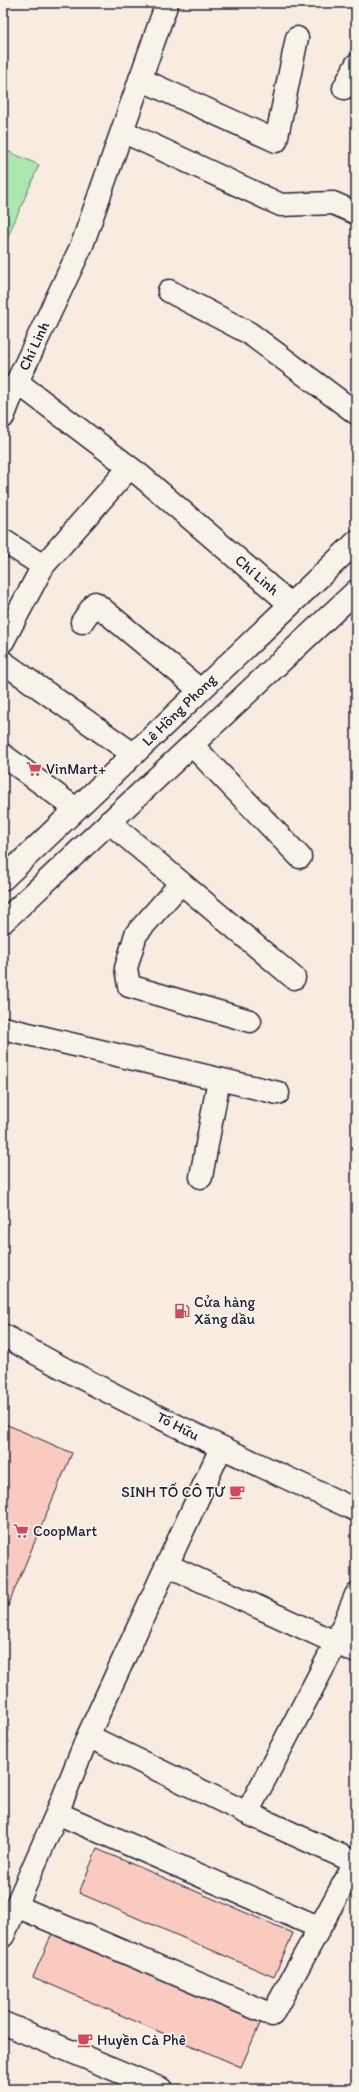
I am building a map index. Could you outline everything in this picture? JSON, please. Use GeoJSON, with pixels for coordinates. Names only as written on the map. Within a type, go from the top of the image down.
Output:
{"type":"FeatureCollection","features":[{"type":"Feature","properties":{"kind":"street","name":"Chí Linh"},"geometry":{"type":"LineString","coordinates":[[167,3],[82,245],[17,382],[130,468],[290,604]]}},
{"type":"Feature","properties":{"kind":"street"},"geometry":{"type":"LineString","coordinates":[[140,80],[276,141],[297,38]]}},
{"type":"Feature","properties":{"kind":"street"},"geometry":{"type":"LineString","coordinates":[[344,88],[356,65]]}},
{"type":"Feature","properties":{"kind":"street"},"geometry":{"type":"LineString","coordinates":[[122,131],[281,205],[333,203],[356,213]]}},
{"type":"Feature","properties":{"kind":"street"},"geometry":{"type":"LineString","coordinates":[[169,291],[248,333],[356,413]]}},
{"type":"Feature","properties":{"kind":"street"},"geometry":{"type":"LineString","coordinates":[[3,417],[17,382]]}},
{"type":"Feature","properties":{"kind":"street"},"geometry":{"type":"LineString","coordinates":[[3,641],[44,566],[130,468]]}},
{"type":"Feature","properties":{"kind":"street"},"geometry":{"type":"LineString","coordinates":[[4,541],[44,566]]}},
{"type":"Feature","properties":{"kind":"street","name":"Lê Hồng Phong"},"geometry":{"type":"LineString","coordinates":[[3,879],[356,542]]}},
{"type":"Feature","properties":{"kind":"street"},"geometry":{"type":"LineString","coordinates":[[3,922],[356,591]]}},
{"type":"Feature","properties":{"kind":"street"},"geometry":{"type":"LineString","coordinates":[[82,622],[96,603],[200,690]]}},
{"type":"Feature","properties":{"kind":"street"},"geometry":{"type":"LineString","coordinates":[[3,662],[133,754]]}},
{"type":"Feature","properties":{"kind":"street"},"geometry":{"type":"LineString","coordinates":[[192,745],[300,857]]}},
{"type":"Feature","properties":{"kind":"street"},"geometry":{"type":"LineString","coordinates":[[3,755],[76,809]]}},
{"type":"Feature","properties":{"kind":"street"},"geometry":{"type":"LineString","coordinates":[[109,822],[294,978]]}},
{"type":"Feature","properties":{"kind":"street"},"geometry":{"type":"LineString","coordinates":[[181,883],[136,934],[126,968],[129,986],[250,1021]]}},
{"type":"Feature","properties":{"kind":"street"},"geometry":{"type":"LineString","coordinates":[[3,1028],[278,1093]]}},
{"type":"Feature","properties":{"kind":"street"},"geometry":{"type":"LineString","coordinates":[[201,1177],[219,1079]]}},
{"type":"Feature","properties":{"kind":"street","name":"Tố Hữu"},"geometry":{"type":"LineString","coordinates":[[3,1335],[43,1358],[221,1448],[356,1510]]}},
{"type":"Feature","properties":{"kind":"street"},"geometry":{"type":"LineString","coordinates":[[3,1936],[57,1814],[88,1736],[221,1448]]}},
{"type":"Feature","properties":{"kind":"street"},"geometry":{"type":"LineString","coordinates":[[167,1565],[356,1652]]}},
{"type":"Feature","properties":{"kind":"street"},"geometry":{"type":"LineString","coordinates":[[247,1813],[336,1643],[356,1594]]}},
{"type":"Feature","properties":{"kind":"street"},"geometry":{"type":"LineString","coordinates":[[16,1906],[272,2014],[356,1861],[247,1813],[88,1736]]}},
{"type":"Feature","properties":{"kind":"street"},"geometry":{"type":"LineString","coordinates":[[57,1814],[318,1928]]}},
{"type":"Feature","properties":{"kind":"street"},"geometry":{"type":"LineString","coordinates":[[3,2023],[162,2089]]}},
{"type":"Feature","properties":{"kind":"green space"},"geometry":{"type":"Polygon","coordinates":[[[3,149],[39,165],[3,248],[3,149]]]}},
{"type":"Feature","properties":{"kind":"building","name":"CoopMart"},"geometry":{"type":"Polygon","coordinates":[[[3,1423],[72,1453],[6,1610],[3,1609],[3,1423]]]}},
{"type":"Feature","properties":{"kind":"building"},"geometry":{"type":"Polygon","coordinates":[[[97,1849],[293,1933],[274,1977],[79,1893],[97,1849]]]}},
{"type":"Feature","properties":{"kind":"building"},"geometry":{"type":"Polygon","coordinates":[[[54,1929],[262,2019],[241,2067],[33,1977],[54,1929]]]}},
{"type":"Feature","properties":{"kind":"place","name":"VinMart+"},"geometry":{"type":"Point","coordinates":[34,769]}},
{"type":"Feature","properties":{"kind":"place","name":"Cửa hàng Xăng dầu"},"geometry":{"type":"Point","coordinates":[182,1311]}},
{"type":"Feature","properties":{"kind":"place","name":"SINH TỐ CÔ TƯ"},"geometry":{"type":"Point","coordinates":[237,1492]}},
{"type":"Feature","properties":{"kind":"place","name":"CoopMart"},"geometry":{"type":"Point","coordinates":[21,1531]}},
{"type":"Feature","properties":{"kind":"place","name":"Huyền Cà Phê"},"geometry":{"type":"Point","coordinates":[85,2040]}}]}
